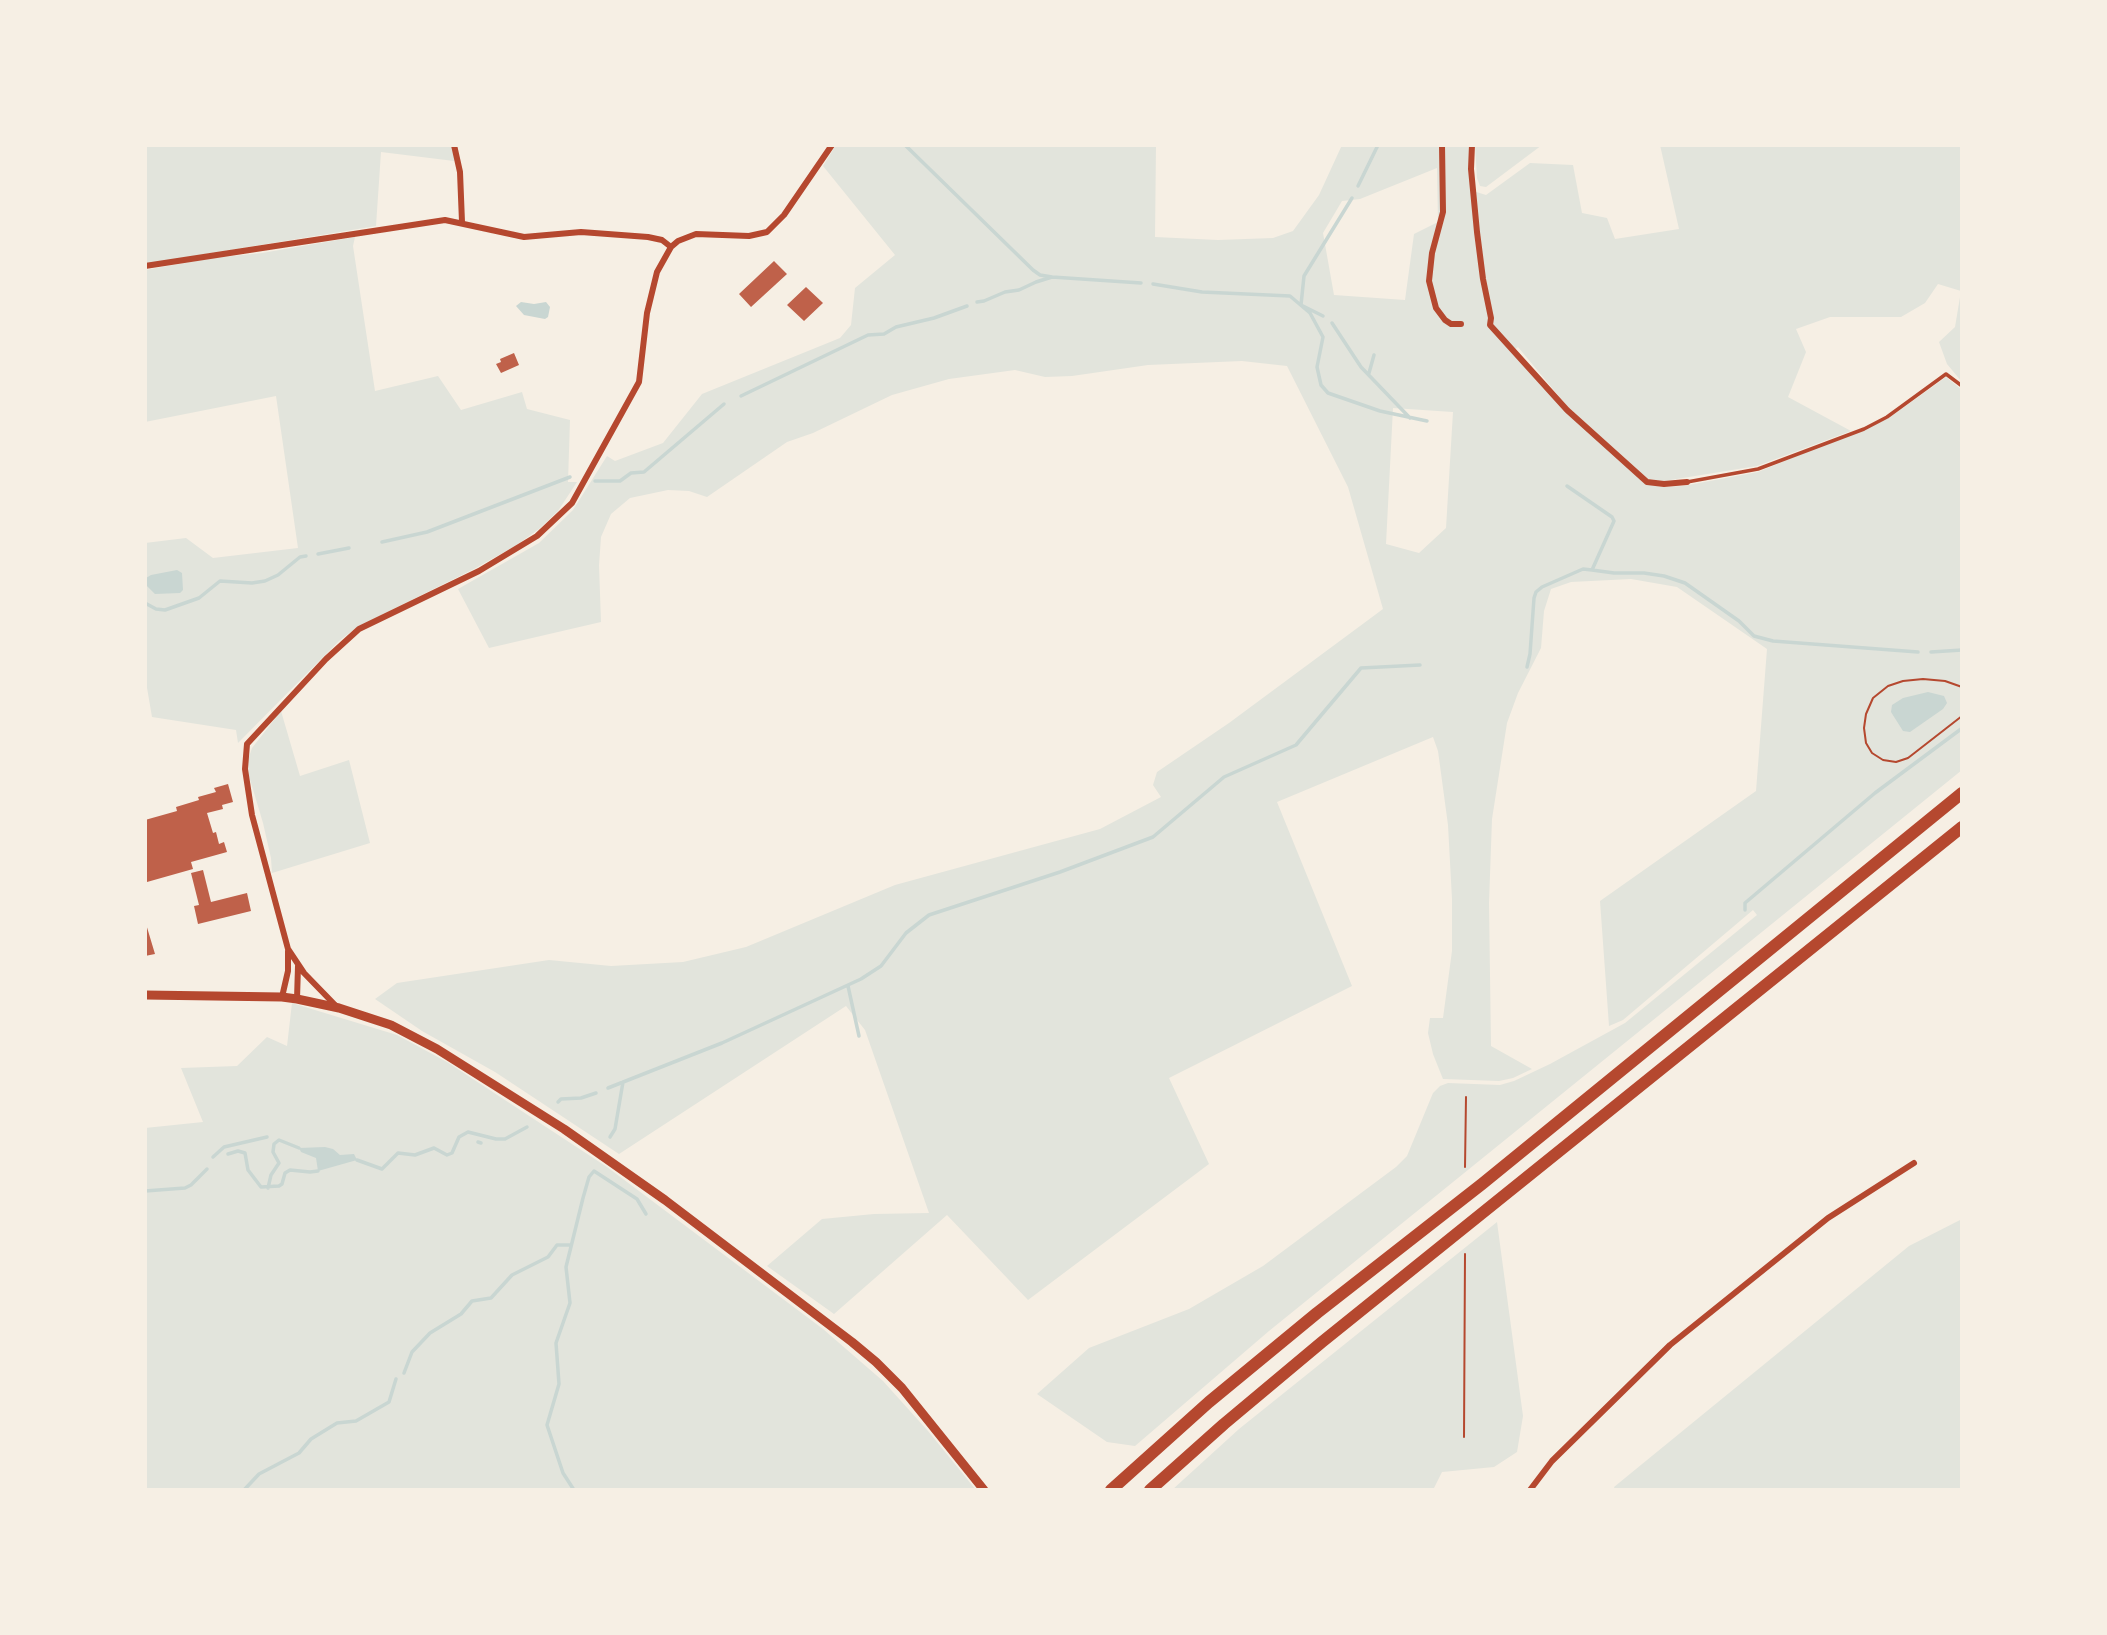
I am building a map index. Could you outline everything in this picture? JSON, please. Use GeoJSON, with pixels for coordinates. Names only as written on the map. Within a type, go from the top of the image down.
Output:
{"type":"FeatureCollection","features":[{"type":"Feature","properties":{"kind":"highway"},"geometry":{"type":"LineString","coordinates":[[1111,1490],[1209,1402],[1482,1184],[1962,793]]}},
{"type":"Feature","properties":{"kind":"highway"},"geometry":{"type":"LineString","coordinates":[[1150,1490],[1253,1399],[1962,827]]}},
{"type":"Feature","properties":{"kind":"main road"},"geometry":{"type":"LineString","coordinates":[[145,995],[282,996],[339,1008],[391,1025],[437,1049],[564,1129],[665,1200],[876,1362],[902,1388],[984,1490]]}},
{"type":"Feature","properties":{"kind":"street"},"geometry":{"type":"LineString","coordinates":[[454,145],[460,172],[462,222]]}},
{"type":"Feature","properties":{"kind":"street"},"geometry":{"type":"LineString","coordinates":[[282,996],[288,971],[288,949],[251,815],[245,769],[247,744],[326,659],[359,629],[479,571],[537,536],[572,503],[639,382],[644,333],[657,272],[671,247],[696,234],[749,236],[767,232],[784,215],[832,145]]}},
{"type":"Feature","properties":{"kind":"street"},"geometry":{"type":"LineString","coordinates":[[1442,145],[1443,212],[1432,253],[1429,281],[1436,308],[1451,324],[1461,324]]}},
{"type":"Feature","properties":{"kind":"street"},"geometry":{"type":"LineString","coordinates":[[1472,145],[1472,169],[1490,325]]}},
{"type":"Feature","properties":{"kind":"street"},"geometry":{"type":"LineString","coordinates":[[145,266],[445,220],[524,237],[582,232],[648,237],[662,240],[671,247]]}},
{"type":"Feature","properties":{"kind":"street"},"geometry":{"type":"LineString","coordinates":[[1480,324],[1490,325],[1567,410],[1647,482],[1688,482]]}},
{"type":"Feature","properties":{"kind":"street"},"geometry":{"type":"LineString","coordinates":[[288,949],[298,965],[339,1008]]}},
{"type":"Feature","properties":{"kind":"street"},"geometry":{"type":"LineString","coordinates":[[297,999],[298,965]]}},
{"type":"Feature","properties":{"kind":"street"},"geometry":{"type":"LineString","coordinates":[[1530,1490],[1552,1461],[1670,1345],[1828,1219],[1914,1163]]}},
{"type":"Feature","properties":{"kind":"lane"},"geometry":{"type":"LineString","coordinates":[[1688,482],[1758,469],[1864,429],[1887,417],[1946,374],[1962,386]]}},
{"type":"Feature","properties":{"kind":"path"},"geometry":{"type":"LineString","coordinates":[[1962,687],[1945,681],[1923,679],[1903,681],[1888,687],[1873,698],[1866,714],[1866,743],[1872,753],[1883,760],[1896,762],[1908,758],[1962,716]]}},
{"type":"Feature","properties":{"kind":"path"},"geometry":{"type":"LineString","coordinates":[[1465,1167],[1466,1097]]}},
{"type":"Feature","properties":{"kind":"path"},"geometry":{"type":"LineString","coordinates":[[1464,1437],[1465,1254]]}},
{"type":"Feature","properties":{"kind":"shaded area"},"geometry":{"type":"Polygon","coordinates":[[[145,145],[453,145],[455,159],[381,152],[376,226],[145,264],[145,145]]]}},
{"type":"Feature","properties":{"kind":"shaded area"},"geometry":{"type":"Polygon","coordinates":[[[836,145],[1156,145],[1155,237],[1218,240],[1273,238],[1293,231],[1319,195],[1342,145],[1470,145],[1470,190],[1486,195],[1530,163],[1573,165],[1582,213],[1607,218],[1615,239],[1679,229],[1660,145],[1962,145],[1962,382],[1947,364],[1939,342],[1955,327],[1961,291],[1938,284],[1925,303],[1901,317],[1830,317],[1796,329],[1806,352],[1788,397],[1851,431],[1757,466],[1664,481],[1648,479],[1567,406],[1518,347],[1512,352],[1645,484],[1663,487],[1683,486],[1758,472],[1889,418],[1946,377],[1962,390],[1962,770],[1269,1331],[1135,1446],[1107,1442],[1037,1394],[1089,1348],[1189,1309],[1263,1266],[1396,1167],[1407,1156],[1433,1093],[1440,1086],[1448,1083],[1500,1085],[1550,1064],[1625,1023],[1757,915],[1753,910],[1623,1020],[1609,1026],[1600,901],[1756,791],[1767,649],[1677,587],[1631,579],[1571,582],[1551,589],[1544,611],[1541,648],[1518,693],[1507,723],[1492,819],[1489,903],[1491,1046],[1532,1069],[1499,1081],[1443,1079],[1433,1054],[1428,1033],[1430,1018],[1443,1018],[1452,951],[1452,899],[1448,825],[1438,751],[1433,737],[1277,802],[1352,986],[1169,1078],[1209,1164],[1028,1300],[947,1215],[834,1314],[767,1266],[822,1219],[929,1213],[865,1030],[846,1006],[619,1154],[495,1072],[422,1031],[375,999],[397,983],[549,960],[611,966],[683,962],[746,947],[895,885],[1100,829],[1161,797],[1153,785],[1157,772],[1229,723],[1383,609],[1348,487],[1287,366],[1242,361],[1148,365],[1072,376],[1045,377],[1015,370],[949,379],[892,395],[813,433],[787,442],[707,497],[689,491],[668,490],[630,498],[611,514],[601,537],[601,622],[489,648],[458,589],[539,543],[573,510],[607,456],[615,461],[663,443],[702,394],[840,338],[851,325],[855,288],[895,255],[823,166],[836,145]],[[1437,168],[1360,199],[1342,201],[1323,233],[1334,295],[1405,300],[1414,234],[1438,222],[1437,168]],[[1393,408],[1386,544],[1419,553],[1446,528],[1453,412],[1393,408]]]}},
{"type":"Feature","properties":{"kind":"shaded area"},"geometry":{"type":"Polygon","coordinates":[[[1475,145],[1542,145],[1486,187],[1480,186],[1477,178],[1475,145]]]}},
{"type":"Feature","properties":{"kind":"shaded area"},"geometry":{"type":"Polygon","coordinates":[[[355,237],[353,246],[375,391],[438,376],[461,410],[522,392],[527,409],[570,420],[568,482],[577,482],[558,511],[515,546],[357,627],[339,641],[238,743],[236,730],[152,717],[145,676],[145,543],[186,538],[213,558],[298,548],[276,396],[145,422],[145,270],[355,237]]]}},
{"type":"Feature","properties":{"kind":"shaded area"},"geometry":{"type":"Polygon","coordinates":[[[521,302],[546,302],[550,307],[548,317],[545,319],[524,315],[516,306],[521,302]]]}},
{"type":"Feature","properties":{"kind":"shaded area"},"geometry":{"type":"Polygon","coordinates":[[[177,570],[182,573],[183,590],[180,593],[155,594],[145,584],[146,578],[151,575],[177,570]]]}},
{"type":"Feature","properties":{"kind":"shaded area"},"geometry":{"type":"Polygon","coordinates":[[[1928,692],[1944,696],[1947,703],[1943,709],[1910,732],[1903,731],[1891,712],[1892,705],[1903,698],[1928,692]]]}},
{"type":"Feature","properties":{"kind":"shaded area"},"geometry":{"type":"Polygon","coordinates":[[[281,711],[300,776],[349,760],[370,843],[272,873],[263,823],[249,776],[248,760],[252,748],[281,711]]]}},
{"type":"Feature","properties":{"kind":"shaded area"},"geometry":{"type":"Polygon","coordinates":[[[292,1003],[397,1035],[447,1062],[607,1167],[823,1329],[883,1381],[976,1490],[145,1490],[145,1128],[203,1122],[181,1068],[237,1066],[267,1037],[287,1046],[292,1003]]]}},
{"type":"Feature","properties":{"kind":"shaded area"},"geometry":{"type":"Polygon","coordinates":[[[325,1147],[340,1155],[354,1154],[357,1160],[318,1171],[316,1158],[301,1152],[299,1148],[325,1147]]]}},
{"type":"Feature","properties":{"kind":"shaded area"},"geometry":{"type":"Polygon","coordinates":[[[1962,1219],[1962,1490],[1615,1490],[1614,1487],[1909,1246],[1962,1219]]]}},
{"type":"Feature","properties":{"kind":"shaded area"},"geometry":{"type":"Polygon","coordinates":[[[1497,1222],[1523,1416],[1517,1452],[1494,1467],[1442,1472],[1433,1490],[1172,1490],[1239,1429],[1497,1222]]]}},
{"type":"Feature","properties":{"kind":"building"},"geometry":{"type":"Polygon","coordinates":[[[774,261],[787,274],[751,307],[739,294],[774,261]]]}},
{"type":"Feature","properties":{"kind":"building"},"geometry":{"type":"Polygon","coordinates":[[[806,287],[823,303],[804,321],[787,305],[806,287]]]}},
{"type":"Feature","properties":{"kind":"building"},"geometry":{"type":"Polygon","coordinates":[[[514,353],[519,365],[501,373],[496,364],[501,362],[500,359],[514,353]]]}},
{"type":"Feature","properties":{"kind":"building"},"geometry":{"type":"Polygon","coordinates":[[[228,784],[233,802],[222,805],[223,809],[207,813],[213,833],[216,832],[219,844],[224,842],[227,852],[191,862],[193,869],[147,882],[145,820],[177,811],[176,807],[199,800],[198,797],[216,792],[214,788],[228,784]]]}},
{"type":"Feature","properties":{"kind":"building"},"geometry":{"type":"Polygon","coordinates":[[[203,870],[211,902],[247,893],[251,911],[198,924],[194,906],[199,905],[191,873],[203,870]]]}},
{"type":"Feature","properties":{"kind":"building"},"geometry":{"type":"Polygon","coordinates":[[[145,925],[155,954],[145,956],[145,925]]]}},
{"type":"Feature","properties":{"kind":"waterway"},"geometry":{"type":"LineString","coordinates":[[905,145],[1033,270],[1040,275],[1052,277]]}},
{"type":"Feature","properties":{"kind":"waterway"},"geometry":{"type":"LineString","coordinates":[[1358,186],[1378,145]]}},
{"type":"Feature","properties":{"kind":"waterway"},"geometry":{"type":"LineString","coordinates":[[1323,316],[1301,305],[1304,276],[1352,198]]}},
{"type":"Feature","properties":{"kind":"waterway"},"geometry":{"type":"LineString","coordinates":[[977,302],[1052,277],[1141,283]]}},
{"type":"Feature","properties":{"kind":"waterway"},"geometry":{"type":"LineString","coordinates":[[1153,284],[1202,292],[1290,296],[1310,313],[1323,337],[1317,367],[1321,385],[1328,393],[1380,411],[1427,421]]}},
{"type":"Feature","properties":{"kind":"waterway"},"geometry":{"type":"LineString","coordinates":[[741,396],[868,335],[884,334],[896,327],[934,318],[967,306]]}},
{"type":"Feature","properties":{"kind":"waterway"},"geometry":{"type":"LineString","coordinates":[[1332,323],[1361,367],[1410,418]]}},
{"type":"Feature","properties":{"kind":"waterway"},"geometry":{"type":"LineString","coordinates":[[1369,373],[1374,355]]}},
{"type":"Feature","properties":{"kind":"waterway"},"geometry":{"type":"LineString","coordinates":[[595,481],[620,481],[631,473],[644,472],[724,404]]}},
{"type":"Feature","properties":{"kind":"waterway"},"geometry":{"type":"LineString","coordinates":[[382,542],[427,532],[570,477]]}},
{"type":"Feature","properties":{"kind":"waterway"},"geometry":{"type":"LineString","coordinates":[[1567,486],[1614,521],[1592,570],[1644,573],[1685,583],[1739,621],[1754,636],[1773,641],[1918,652]]}},
{"type":"Feature","properties":{"kind":"waterway"},"geometry":{"type":"LineString","coordinates":[[318,554],[349,548]]}},
{"type":"Feature","properties":{"kind":"waterway"},"geometry":{"type":"LineString","coordinates":[[145,603],[165,610],[199,598],[220,581],[265,581],[278,575],[300,557],[306,556]]}},
{"type":"Feature","properties":{"kind":"waterway"},"geometry":{"type":"LineString","coordinates":[[1527,667],[1536,592],[1583,569],[1592,570]]}},
{"type":"Feature","properties":{"kind":"waterway"},"geometry":{"type":"LineString","coordinates":[[1931,652],[1962,650]]}},
{"type":"Feature","properties":{"kind":"waterway"},"geometry":{"type":"LineString","coordinates":[[608,1088],[722,1043],[861,979],[881,966],[906,933],[929,915],[1060,872],[1153,837],[1224,777],[1296,745],[1361,668],[1420,665]]}},
{"type":"Feature","properties":{"kind":"waterway"},"geometry":{"type":"LineString","coordinates":[[1745,910],[1745,903],[1875,793],[1961,729]]}},
{"type":"Feature","properties":{"kind":"waterway"},"geometry":{"type":"LineString","coordinates":[[848,986],[859,1036]]}},
{"type":"Feature","properties":{"kind":"waterway"},"geometry":{"type":"LineString","coordinates":[[610,1137],[615,1129],[623,1082]]}},
{"type":"Feature","properties":{"kind":"waterway"},"geometry":{"type":"LineString","coordinates":[[558,1102],[561,1099],[581,1098],[596,1093]]}},
{"type":"Feature","properties":{"kind":"waterway"},"geometry":{"type":"LineString","coordinates":[[357,1160],[382,1169],[398,1153],[415,1155],[434,1148],[447,1155],[452,1153],[459,1137],[468,1132],[505,1139],[527,1127]]}},
{"type":"Feature","properties":{"kind":"waterway"},"geometry":{"type":"LineString","coordinates":[[213,1157],[224,1147],[267,1137]]}},
{"type":"Feature","properties":{"kind":"waterway"},"geometry":{"type":"LineString","coordinates":[[268,1188],[271,1175],[279,1163],[273,1152],[274,1144],[279,1140],[299,1148]]}},
{"type":"Feature","properties":{"kind":"waterway"},"geometry":{"type":"LineString","coordinates":[[228,1154],[238,1151],[245,1153],[248,1170],[261,1187],[279,1186],[285,1173],[290,1170],[318,1171]]}},
{"type":"Feature","properties":{"kind":"waterway"},"geometry":{"type":"LineString","coordinates":[[145,1191],[185,1188],[207,1169]]}},
{"type":"Feature","properties":{"kind":"waterway"},"geometry":{"type":"LineString","coordinates":[[574,1490],[563,1473],[547,1425],[559,1384],[556,1343],[570,1303],[566,1267],[589,1177],[594,1171],[637,1199],[646,1214]]}},
{"type":"Feature","properties":{"kind":"waterway"},"geometry":{"type":"LineString","coordinates":[[404,1373],[412,1352],[430,1333],[461,1314],[472,1301],[491,1298],[512,1275],[548,1257],[557,1245],[570,1245]]}},
{"type":"Feature","properties":{"kind":"waterway"},"geometry":{"type":"LineString","coordinates":[[244,1490],[259,1474],[299,1453],[311,1439],[337,1423],[356,1421],[389,1402],[396,1379]]}}]}
